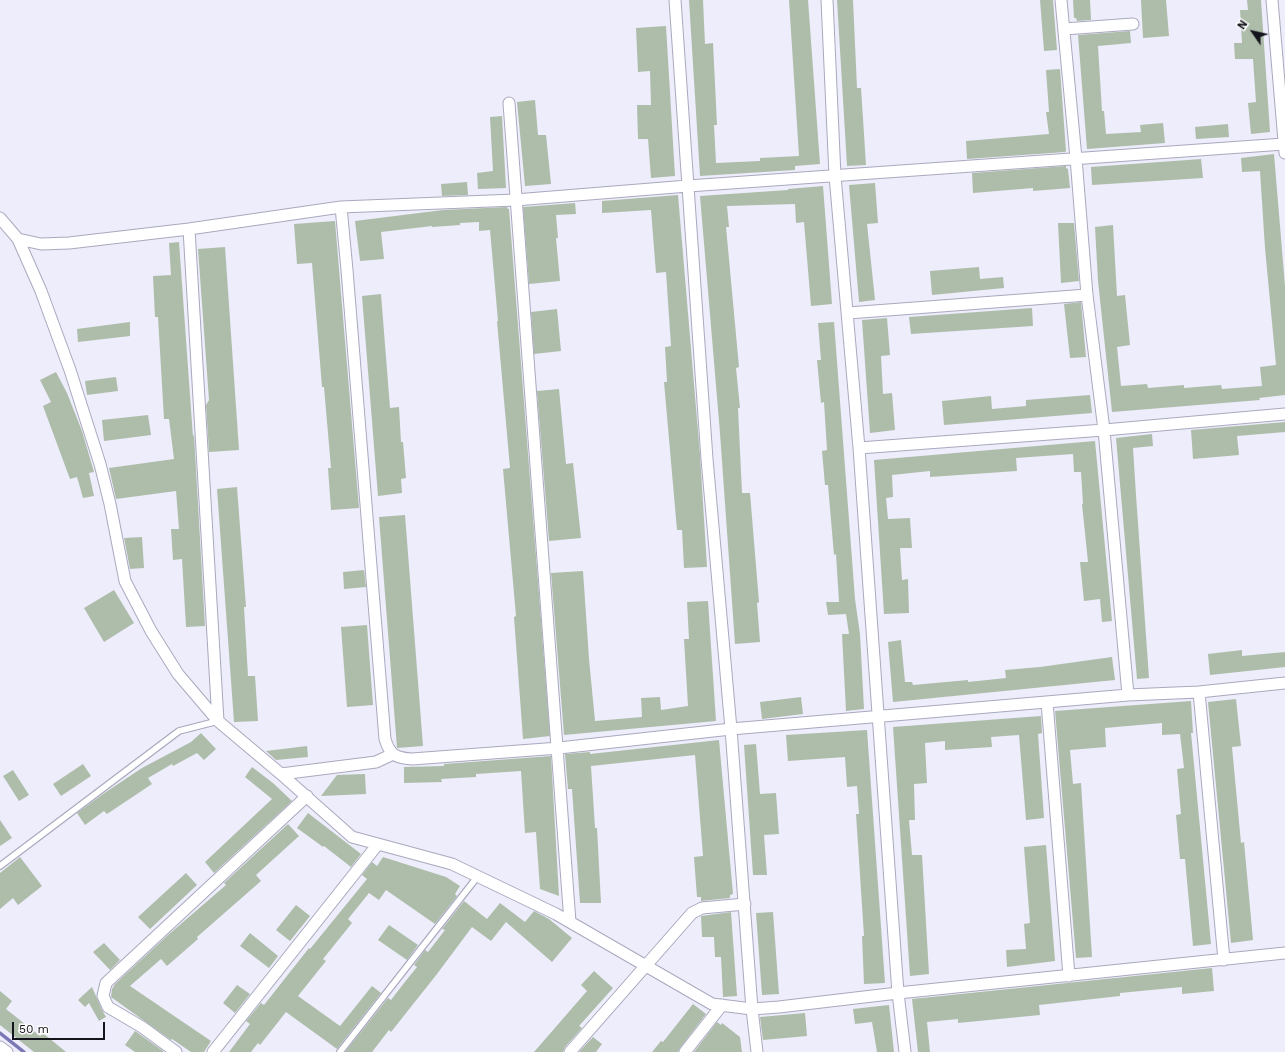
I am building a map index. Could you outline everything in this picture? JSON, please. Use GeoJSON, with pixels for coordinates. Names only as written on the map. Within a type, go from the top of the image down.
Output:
{"type":"FeatureCollection","features":[{"type":"Feature","properties":{"kind":"street"},"geometry":{"type":"LineString","coordinates":[[675,0],[707,459],[731,729],[752,1009],[757,1052]]}},
{"type":"Feature","properties":{"kind":"street"},"geometry":{"type":"LineString","coordinates":[[826,0],[835,176],[859,448],[898,993],[905,1052]]}},
{"type":"Feature","properties":{"kind":"street"},"geometry":{"type":"LineString","coordinates":[[1061,0],[1087,295],[1104,430],[1128,695]]}},
{"type":"Feature","properties":{"kind":"street"},"geometry":{"type":"LineString","coordinates":[[18,239],[41,244],[69,243],[189,229],[341,207],[515,200],[1076,158],[1285,148],[1272,0]]}},
{"type":"Feature","properties":{"kind":"street"},"geometry":{"type":"LineString","coordinates":[[1064,29],[1132,24]]}},
{"type":"Feature","properties":{"kind":"street"},"geometry":{"type":"LineString","coordinates":[[509,103],[515,200],[559,748],[570,922]]}},
{"type":"Feature","properties":{"kind":"street"},"geometry":{"type":"LineString","coordinates":[[341,207],[385,739],[392,754],[400,758],[412,759],[559,748],[731,729],[1128,695],[1199,692],[1285,683]]}},
{"type":"Feature","properties":{"kind":"street"},"geometry":{"type":"LineString","coordinates":[[0,218],[18,239],[41,292],[70,370],[93,437],[110,504],[125,581],[151,631],[178,674],[218,721],[282,774],[352,837],[452,864],[556,914],[712,1004],[752,1009],[1285,953]]}},
{"type":"Feature","properties":{"kind":"street"},"geometry":{"type":"LineString","coordinates":[[189,229],[218,721]]}},
{"type":"Feature","properties":{"kind":"street"},"geometry":{"type":"LineString","coordinates":[[848,313],[1087,295]]}},
{"type":"Feature","properties":{"kind":"street"},"geometry":{"type":"LineString","coordinates":[[859,448],[1104,430],[1285,414]]}},
{"type":"Feature","properties":{"kind":"street"},"geometry":{"type":"LineString","coordinates":[[1199,692],[1224,960]]}},
{"type":"Feature","properties":{"kind":"street"},"geometry":{"type":"LineString","coordinates":[[1047,702],[1068,976]]}},
{"type":"Feature","properties":{"kind":"street"},"geometry":{"type":"LineString","coordinates":[[282,774],[376,762],[392,754]]}},
{"type":"Feature","properties":{"kind":"street"},"geometry":{"type":"LineString","coordinates":[[176,1052],[142,1028],[108,1007],[103,996],[106,983],[307,796]]}},
{"type":"Feature","properties":{"kind":"street"},"geometry":{"type":"LineString","coordinates":[[213,1052],[378,844]]}},
{"type":"Feature","properties":{"kind":"street"},"geometry":{"type":"LineString","coordinates":[[570,1052],[692,913],[702,908],[745,904]]}},
{"type":"Feature","properties":{"kind":"street"},"geometry":{"type":"LineString","coordinates":[[685,1052],[722,1005]]}},
{"type":"Feature","properties":{"kind":"street"},"geometry":{"type":"LineString","coordinates":[[0,1047],[7,1052]]}},
{"type":"Feature","properties":{"kind":"lane"},"geometry":{"type":"LineString","coordinates":[[0,866],[179,731],[218,721]]}},
{"type":"Feature","properties":{"kind":"lane"},"geometry":{"type":"LineString","coordinates":[[340,1052],[478,876]]}},
{"type":"Feature","properties":{"kind":"building"},"geometry":{"type":"Polygon","coordinates":[[[689,0],[703,0],[705,44],[713,43],[717,125],[714,125],[716,163],[760,161],[760,158],[799,156],[789,0],[808,0],[820,164],[795,166],[795,170],[700,176],[689,0]]]}},
{"type":"Feature","properties":{"kind":"building"},"geometry":{"type":"Polygon","coordinates":[[[837,0],[853,0],[857,88],[861,88],[866,165],[847,166],[837,0]]]}},
{"type":"Feature","properties":{"kind":"building"},"geometry":{"type":"Polygon","coordinates":[[[1040,0],[1053,0],[1057,50],[1044,51],[1040,0]]]}},
{"type":"Feature","properties":{"kind":"building"},"geometry":{"type":"Polygon","coordinates":[[[1073,0],[1090,0],[1091,20],[1077,21],[1076,18],[1074,18],[1073,0]]]}},
{"type":"Feature","properties":{"kind":"building"},"geometry":{"type":"Polygon","coordinates":[[[1141,0],[1166,0],[1169,36],[1143,38],[1141,0]]]}},
{"type":"Feature","properties":{"kind":"building"},"geometry":{"type":"Polygon","coordinates":[[[1247,0],[1261,0],[1270,132],[1251,134],[1248,103],[1256,102],[1253,59],[1235,59],[1234,43],[1242,43],[1240,10],[1248,10],[1247,0]]]}},
{"type":"Feature","properties":{"kind":"building"},"geometry":{"type":"Polygon","coordinates":[[[666,26],[675,176],[651,178],[648,139],[638,139],[637,105],[651,105],[650,71],[638,72],[636,28],[666,26]]]}},
{"type":"Feature","properties":{"kind":"building"},"geometry":{"type":"Polygon","coordinates":[[[1130,31],[1131,43],[1098,46],[1102,111],[1104,111],[1106,134],[1141,132],[1140,125],[1163,123],[1165,143],[1087,149],[1078,35],[1130,31]]]}},
{"type":"Feature","properties":{"kind":"building"},"geometry":{"type":"Polygon","coordinates":[[[1060,69],[1065,152],[967,159],[966,141],[1049,134],[1046,112],[1049,112],[1046,70],[1060,69]]]}},
{"type":"Feature","properties":{"kind":"building"},"geometry":{"type":"Polygon","coordinates":[[[535,100],[538,135],[546,135],[551,184],[525,186],[517,102],[535,100]]]}},
{"type":"Feature","properties":{"kind":"building"},"geometry":{"type":"Polygon","coordinates":[[[502,116],[506,188],[478,189],[477,173],[493,171],[490,117],[502,116]]]}},
{"type":"Feature","properties":{"kind":"building"},"geometry":{"type":"Polygon","coordinates":[[[1228,124],[1229,137],[1196,139],[1195,127],[1228,124]]]}},
{"type":"Feature","properties":{"kind":"building"},"geometry":{"type":"Polygon","coordinates":[[[1274,154],[1285,286],[1285,395],[1259,398],[1260,400],[1112,412],[1098,281],[1095,227],[1113,225],[1117,296],[1125,295],[1130,345],[1117,347],[1121,386],[1147,384],[1148,388],[1184,385],[1184,388],[1221,385],[1222,389],[1262,386],[1260,367],[1276,365],[1265,248],[1260,171],[1242,172],[1241,158],[1274,154]]]}},
{"type":"Feature","properties":{"kind":"building"},"geometry":{"type":"Polygon","coordinates":[[[1201,159],[1203,178],[1092,185],[1091,167],[1201,159]]]}},
{"type":"Feature","properties":{"kind":"building"},"geometry":{"type":"Polygon","coordinates":[[[1066,166],[1068,169],[1070,188],[1033,191],[1033,188],[973,193],[972,173],[1066,166]]]}},
{"type":"Feature","properties":{"kind":"building"},"geometry":{"type":"Polygon","coordinates":[[[467,182],[468,195],[442,196],[441,184],[467,182]]]}},
{"type":"Feature","properties":{"kind":"building"},"geometry":{"type":"Polygon","coordinates":[[[875,183],[878,223],[867,224],[875,300],[859,302],[849,185],[875,183]]]}},
{"type":"Feature","properties":{"kind":"building"},"geometry":{"type":"Polygon","coordinates":[[[823,186],[832,304],[811,306],[804,222],[796,223],[795,204],[727,206],[729,227],[726,227],[739,367],[736,368],[740,408],[738,408],[742,493],[750,493],[759,602],[757,603],[760,642],[735,644],[720,433],[700,196],[823,186]]]}},
{"type":"Feature","properties":{"kind":"building"},"geometry":{"type":"Polygon","coordinates":[[[678,195],[700,455],[707,567],[684,568],[682,530],[677,530],[664,382],[667,382],[665,347],[671,346],[666,272],[656,273],[651,210],[602,213],[602,201],[678,195]]]}},
{"type":"Feature","properties":{"kind":"building"},"geometry":{"type":"Polygon","coordinates":[[[575,203],[576,214],[556,215],[558,238],[556,238],[560,281],[529,284],[523,207],[575,203]]]}},
{"type":"Feature","properties":{"kind":"building"},"geometry":{"type":"Polygon","coordinates":[[[507,207],[509,209],[550,736],[523,739],[514,617],[516,616],[503,469],[510,468],[490,230],[479,231],[479,222],[381,232],[384,259],[360,261],[355,221],[443,210],[507,207]]]}},
{"type":"Feature","properties":{"kind":"building"},"geometry":{"type":"Polygon","coordinates":[[[335,221],[359,508],[331,510],[328,468],[331,468],[324,387],[322,387],[312,263],[297,264],[294,224],[335,221]]]}},
{"type":"Feature","properties":{"kind":"building"},"geometry":{"type":"Polygon","coordinates":[[[1058,223],[1074,223],[1079,281],[1061,283],[1058,223]]]}},
{"type":"Feature","properties":{"kind":"building"},"geometry":{"type":"Polygon","coordinates":[[[179,242],[193,437],[194,434],[205,626],[186,627],[182,559],[173,560],[171,529],[179,529],[176,491],[116,499],[109,468],[174,459],[169,419],[164,419],[158,317],[155,317],[153,276],[171,275],[169,243],[179,242]]]}},
{"type":"Feature","properties":{"kind":"building"},"geometry":{"type":"Polygon","coordinates":[[[225,247],[239,450],[209,452],[206,405],[209,400],[198,249],[225,247]]]}},
{"type":"Feature","properties":{"kind":"building"},"geometry":{"type":"Polygon","coordinates":[[[979,267],[980,279],[1003,277],[1004,288],[932,295],[930,271],[979,267]]]}},
{"type":"Feature","properties":{"kind":"building"},"geometry":{"type":"Polygon","coordinates":[[[381,294],[390,408],[399,407],[401,442],[403,442],[406,478],[401,479],[402,493],[378,496],[362,296],[381,294]]]}},
{"type":"Feature","properties":{"kind":"building"},"geometry":{"type":"Polygon","coordinates":[[[1081,302],[1086,357],[1070,358],[1064,304],[1081,302]]]}},
{"type":"Feature","properties":{"kind":"building"},"geometry":{"type":"Polygon","coordinates":[[[1032,308],[1033,326],[911,334],[909,317],[1032,308]]]}},
{"type":"Feature","properties":{"kind":"building"},"geometry":{"type":"Polygon","coordinates":[[[557,309],[561,351],[534,354],[531,312],[557,309]]]}},
{"type":"Feature","properties":{"kind":"building"},"geometry":{"type":"Polygon","coordinates":[[[887,318],[890,355],[881,356],[883,394],[892,393],[895,430],[870,433],[862,320],[887,318]]]}},
{"type":"Feature","properties":{"kind":"building"},"geometry":{"type":"Polygon","coordinates":[[[130,322],[130,336],[78,342],[77,329],[130,322]]]}},
{"type":"Feature","properties":{"kind":"building"},"geometry":{"type":"Polygon","coordinates":[[[834,322],[855,599],[860,634],[864,709],[846,711],[842,634],[849,634],[846,614],[828,615],[826,602],[839,602],[836,554],[834,555],[828,485],[825,485],[822,451],[827,450],[824,402],[821,403],[817,360],[821,360],[818,323],[834,322]]]}},
{"type":"Feature","properties":{"kind":"building"},"geometry":{"type":"Polygon","coordinates":[[[56,372],[67,393],[82,431],[94,472],[89,473],[94,496],[83,498],[77,477],[70,479],[43,406],[51,402],[40,380],[56,372]]]}},
{"type":"Feature","properties":{"kind":"building"},"geometry":{"type":"Polygon","coordinates":[[[116,377],[118,391],[87,395],[85,381],[116,377]]]}},
{"type":"Feature","properties":{"kind":"building"},"geometry":{"type":"Polygon","coordinates":[[[559,389],[566,464],[573,463],[581,538],[549,541],[537,391],[559,389]]]}},
{"type":"Feature","properties":{"kind":"building"},"geometry":{"type":"Polygon","coordinates":[[[1090,395],[1092,413],[944,425],[942,401],[991,396],[992,409],[1026,406],[1026,400],[1090,395]]]}},
{"type":"Feature","properties":{"kind":"building"},"geometry":{"type":"Polygon","coordinates":[[[148,415],[151,435],[104,441],[102,420],[148,415]]]}},
{"type":"Feature","properties":{"kind":"building"},"geometry":{"type":"Polygon","coordinates":[[[1285,422],[1285,432],[1237,436],[1239,455],[1193,459],[1191,430],[1285,422]]]}},
{"type":"Feature","properties":{"kind":"building"},"geometry":{"type":"Polygon","coordinates":[[[1152,434],[1153,446],[1133,448],[1149,678],[1137,679],[1116,438],[1152,434]]]}},
{"type":"Feature","properties":{"kind":"building"},"geometry":{"type":"Polygon","coordinates":[[[1095,441],[1112,621],[1102,622],[1100,599],[1084,601],[1080,562],[1088,562],[1082,504],[1081,472],[1074,472],[1073,454],[1016,458],[1017,471],[930,477],[930,471],[892,475],[893,497],[886,498],[888,519],[910,518],[912,548],[900,548],[902,580],[908,579],[909,613],[884,614],[874,460],[1095,441]]]}},
{"type":"Feature","properties":{"kind":"building"},"geometry":{"type":"Polygon","coordinates":[[[237,487],[246,607],[244,607],[248,676],[255,676],[258,721],[234,722],[217,489],[237,487]]]}},
{"type":"Feature","properties":{"kind":"building"},"geometry":{"type":"Polygon","coordinates":[[[405,515],[423,746],[397,748],[379,517],[405,515]]]}},
{"type":"Feature","properties":{"kind":"building"},"geometry":{"type":"Polygon","coordinates":[[[142,537],[144,568],[130,569],[124,538],[142,537]]]}},
{"type":"Feature","properties":{"kind":"building"},"geometry":{"type":"Polygon","coordinates":[[[364,570],[366,587],[344,589],[343,572],[364,570]]]}},
{"type":"Feature","properties":{"kind":"building"},"geometry":{"type":"Polygon","coordinates":[[[583,571],[595,721],[642,717],[641,698],[660,697],[661,710],[688,706],[684,639],[689,639],[687,602],[708,601],[716,721],[564,735],[551,573],[583,571]]]}},
{"type":"Feature","properties":{"kind":"building"},"geometry":{"type":"Polygon","coordinates":[[[114,590],[134,623],[104,642],[84,608],[114,590]]]}},
{"type":"Feature","properties":{"kind":"building"},"geometry":{"type":"Polygon","coordinates":[[[367,625],[373,705],[347,707],[341,627],[367,625]]]}},
{"type":"Feature","properties":{"kind":"building"},"geometry":{"type":"Polygon","coordinates":[[[901,640],[905,682],[912,682],[913,685],[1006,678],[1005,670],[1040,667],[1112,657],[1115,680],[893,702],[888,642],[901,640]]]}},
{"type":"Feature","properties":{"kind":"building"},"geometry":{"type":"Polygon","coordinates":[[[1242,650],[1242,656],[1285,652],[1285,667],[1210,675],[1208,654],[1242,650]]]}},
{"type":"Feature","properties":{"kind":"building"},"geometry":{"type":"Polygon","coordinates":[[[801,697],[803,714],[762,719],[760,702],[801,697]]]}},
{"type":"Feature","properties":{"kind":"building"},"geometry":{"type":"Polygon","coordinates":[[[1236,699],[1241,746],[1232,747],[1241,843],[1244,842],[1253,940],[1231,943],[1208,702],[1236,699]]]}},
{"type":"Feature","properties":{"kind":"building"},"geometry":{"type":"Polygon","coordinates":[[[1191,701],[1193,733],[1191,733],[1211,944],[1193,946],[1185,859],[1180,859],[1176,815],[1181,814],[1177,769],[1184,768],[1180,734],[1162,735],[1162,723],[1105,728],[1106,747],[1070,750],[1073,784],[1081,783],[1092,957],[1076,958],[1055,711],[1191,701]]]}},
{"type":"Feature","properties":{"kind":"building"},"geometry":{"type":"Polygon","coordinates":[[[1041,716],[1042,733],[1038,734],[1044,818],[1026,820],[1019,735],[991,737],[992,747],[945,750],[945,741],[925,743],[927,783],[914,784],[915,820],[909,820],[912,855],[922,855],[929,974],[910,976],[893,727],[1041,716]]]}},
{"type":"Feature","properties":{"kind":"building"},"geometry":{"type":"Polygon","coordinates":[[[867,730],[885,983],[864,984],[862,936],[864,936],[856,814],[859,814],[857,786],[847,787],[845,757],[788,761],[786,735],[867,730]]]}},
{"type":"Feature","properties":{"kind":"building"},"geometry":{"type":"Polygon","coordinates":[[[201,733],[216,749],[204,760],[197,753],[173,766],[172,764],[148,778],[152,784],[107,814],[104,811],[85,825],[77,813],[142,768],[191,742],[201,733]]]}},
{"type":"Feature","properties":{"kind":"building"},"geometry":{"type":"Polygon","coordinates":[[[719,740],[733,894],[730,895],[730,898],[701,901],[701,897],[697,897],[694,857],[703,856],[695,755],[591,766],[595,828],[597,828],[601,903],[580,903],[572,789],[568,789],[565,754],[590,752],[590,754],[719,740]]]}},
{"type":"Feature","properties":{"kind":"building"},"geometry":{"type":"Polygon","coordinates":[[[756,744],[760,794],[776,793],[779,834],[764,835],[767,875],[753,875],[744,745],[756,744]]]}},
{"type":"Feature","properties":{"kind":"building"},"geometry":{"type":"Polygon","coordinates":[[[307,746],[308,757],[276,760],[266,751],[307,746]]]}},
{"type":"Feature","properties":{"kind":"building"},"geometry":{"type":"Polygon","coordinates":[[[551,756],[559,896],[540,889],[536,832],[525,833],[521,771],[476,774],[476,777],[441,779],[442,782],[404,783],[404,767],[444,766],[444,764],[551,756]]]}},
{"type":"Feature","properties":{"kind":"building"},"geometry":{"type":"Polygon","coordinates":[[[83,764],[91,776],[61,796],[53,784],[83,764]]]}},
{"type":"Feature","properties":{"kind":"building"},"geometry":{"type":"Polygon","coordinates":[[[252,767],[273,783],[292,801],[214,873],[205,862],[272,799],[245,777],[252,767]]]}},
{"type":"Feature","properties":{"kind":"building"},"geometry":{"type":"Polygon","coordinates":[[[13,770],[29,795],[19,801],[3,776],[13,770]]]}},
{"type":"Feature","properties":{"kind":"building"},"geometry":{"type":"Polygon","coordinates":[[[365,774],[366,794],[321,796],[337,775],[365,774]]]}},
{"type":"Feature","properties":{"kind":"building"},"geometry":{"type":"Polygon","coordinates":[[[308,813],[361,854],[351,867],[324,846],[323,847],[297,828],[308,813]]]}},
{"type":"Feature","properties":{"kind":"building"},"geometry":{"type":"Polygon","coordinates":[[[0,820],[12,838],[0,846],[0,820]]]}},
{"type":"Feature","properties":{"kind":"building"},"geometry":{"type":"Polygon","coordinates":[[[288,824],[299,836],[256,875],[261,881],[197,937],[198,939],[167,966],[161,959],[130,986],[211,1041],[204,1052],[191,1052],[172,1039],[171,1040],[111,997],[112,989],[115,984],[168,935],[226,885],[224,883],[288,824]]]}},
{"type":"Feature","properties":{"kind":"building"},"geometry":{"type":"Polygon","coordinates":[[[1046,845],[1055,961],[1007,967],[1006,950],[1026,949],[1024,924],[1030,923],[1024,847],[1046,845]]]}},
{"type":"Feature","properties":{"kind":"building"},"geometry":{"type":"Polygon","coordinates":[[[20,857],[42,886],[18,905],[13,898],[0,909],[0,873],[20,857]]]}},
{"type":"Feature","properties":{"kind":"building"},"geometry":{"type":"Polygon","coordinates":[[[383,857],[446,877],[460,886],[455,894],[457,896],[435,924],[386,890],[379,900],[369,893],[348,919],[352,923],[323,959],[326,961],[298,996],[340,1026],[372,986],[381,993],[337,1049],[286,1012],[260,1045],[258,1043],[251,1052],[229,1052],[250,1024],[246,1021],[261,1003],[264,1005],[309,948],[310,949],[367,879],[362,875],[372,862],[377,866],[383,857]]]}},
{"type":"Feature","properties":{"kind":"building"},"geometry":{"type":"Polygon","coordinates":[[[186,873],[197,885],[150,929],[138,917],[186,873]]]}},
{"type":"Feature","properties":{"kind":"building"},"geometry":{"type":"Polygon","coordinates":[[[464,901],[487,919],[500,903],[525,922],[534,911],[549,919],[572,938],[552,962],[506,922],[491,941],[472,927],[391,1032],[389,1030],[372,1052],[345,1052],[388,998],[391,1000],[417,967],[414,965],[425,950],[428,952],[445,930],[442,929],[464,901]]]}},
{"type":"Feature","properties":{"kind":"building"},"geometry":{"type":"Polygon","coordinates":[[[296,905],[310,916],[290,941],[276,930],[296,905]]]}},
{"type":"Feature","properties":{"kind":"building"},"geometry":{"type":"Polygon","coordinates":[[[731,912],[737,996],[723,997],[721,957],[715,957],[714,937],[702,937],[701,916],[731,912]]]}},
{"type":"Feature","properties":{"kind":"building"},"geometry":{"type":"Polygon","coordinates":[[[773,912],[779,994],[762,995],[756,913],[773,912]]]}},
{"type":"Feature","properties":{"kind":"building"},"geometry":{"type":"Polygon","coordinates":[[[389,925],[418,945],[407,960],[378,940],[389,925]]]}},
{"type":"Feature","properties":{"kind":"building"},"geometry":{"type":"Polygon","coordinates":[[[250,933],[278,956],[269,968],[240,946],[250,933]]]}},
{"type":"Feature","properties":{"kind":"building"},"geometry":{"type":"Polygon","coordinates":[[[104,943],[120,960],[110,970],[93,952],[104,943]]]}},
{"type":"Feature","properties":{"kind":"building"},"geometry":{"type":"Polygon","coordinates":[[[1212,968],[1214,991],[1182,994],[1182,987],[1120,993],[1120,996],[1039,1005],[1040,1015],[958,1023],[958,1019],[927,1022],[930,1052],[918,1052],[912,999],[1212,968]]]}},
{"type":"Feature","properties":{"kind":"building"},"geometry":{"type":"Polygon","coordinates":[[[594,971],[613,988],[579,1026],[582,1028],[565,1047],[563,1052],[534,1052],[587,991],[581,985],[594,971]]]}},
{"type":"Feature","properties":{"kind":"building"},"geometry":{"type":"Polygon","coordinates":[[[237,985],[250,994],[235,1013],[223,1003],[237,985]]]}},
{"type":"Feature","properties":{"kind":"building"},"geometry":{"type":"Polygon","coordinates":[[[92,987],[106,1017],[99,1021],[89,1003],[85,1007],[78,1000],[92,987]]]}},
{"type":"Feature","properties":{"kind":"building"},"geometry":{"type":"Polygon","coordinates":[[[0,991],[12,1001],[6,1009],[40,1036],[43,1033],[66,1052],[34,1052],[0,1025],[0,991]]]}},
{"type":"Feature","properties":{"kind":"building"},"geometry":{"type":"Polygon","coordinates":[[[693,1004],[706,1014],[678,1052],[652,1052],[661,1041],[663,1042],[693,1004]]]}},
{"type":"Feature","properties":{"kind":"building"},"geometry":{"type":"Polygon","coordinates":[[[889,1005],[894,1052],[877,1052],[872,1022],[855,1024],[853,1009],[889,1005]]]}},
{"type":"Feature","properties":{"kind":"building"},"geometry":{"type":"Polygon","coordinates":[[[805,1013],[807,1036],[763,1040],[760,1017],[805,1013]]]}},
{"type":"Feature","properties":{"kind":"building"},"geometry":{"type":"Polygon","coordinates":[[[717,1022],[721,1025],[722,1023],[740,1037],[742,1052],[694,1052],[717,1022]]]}},
{"type":"Feature","properties":{"kind":"building"},"geometry":{"type":"Polygon","coordinates":[[[135,1031],[163,1052],[135,1052],[125,1045],[135,1031]]]}},
{"type":"Feature","properties":{"kind":"building"},"geometry":{"type":"Polygon","coordinates":[[[593,1037],[602,1044],[596,1052],[579,1052],[593,1037]]]}},
{"type":"Feature","properties":{"kind":"waterway"},"geometry":{"type":"LineString","coordinates":[[0,1033],[24,1052]]}}]}
